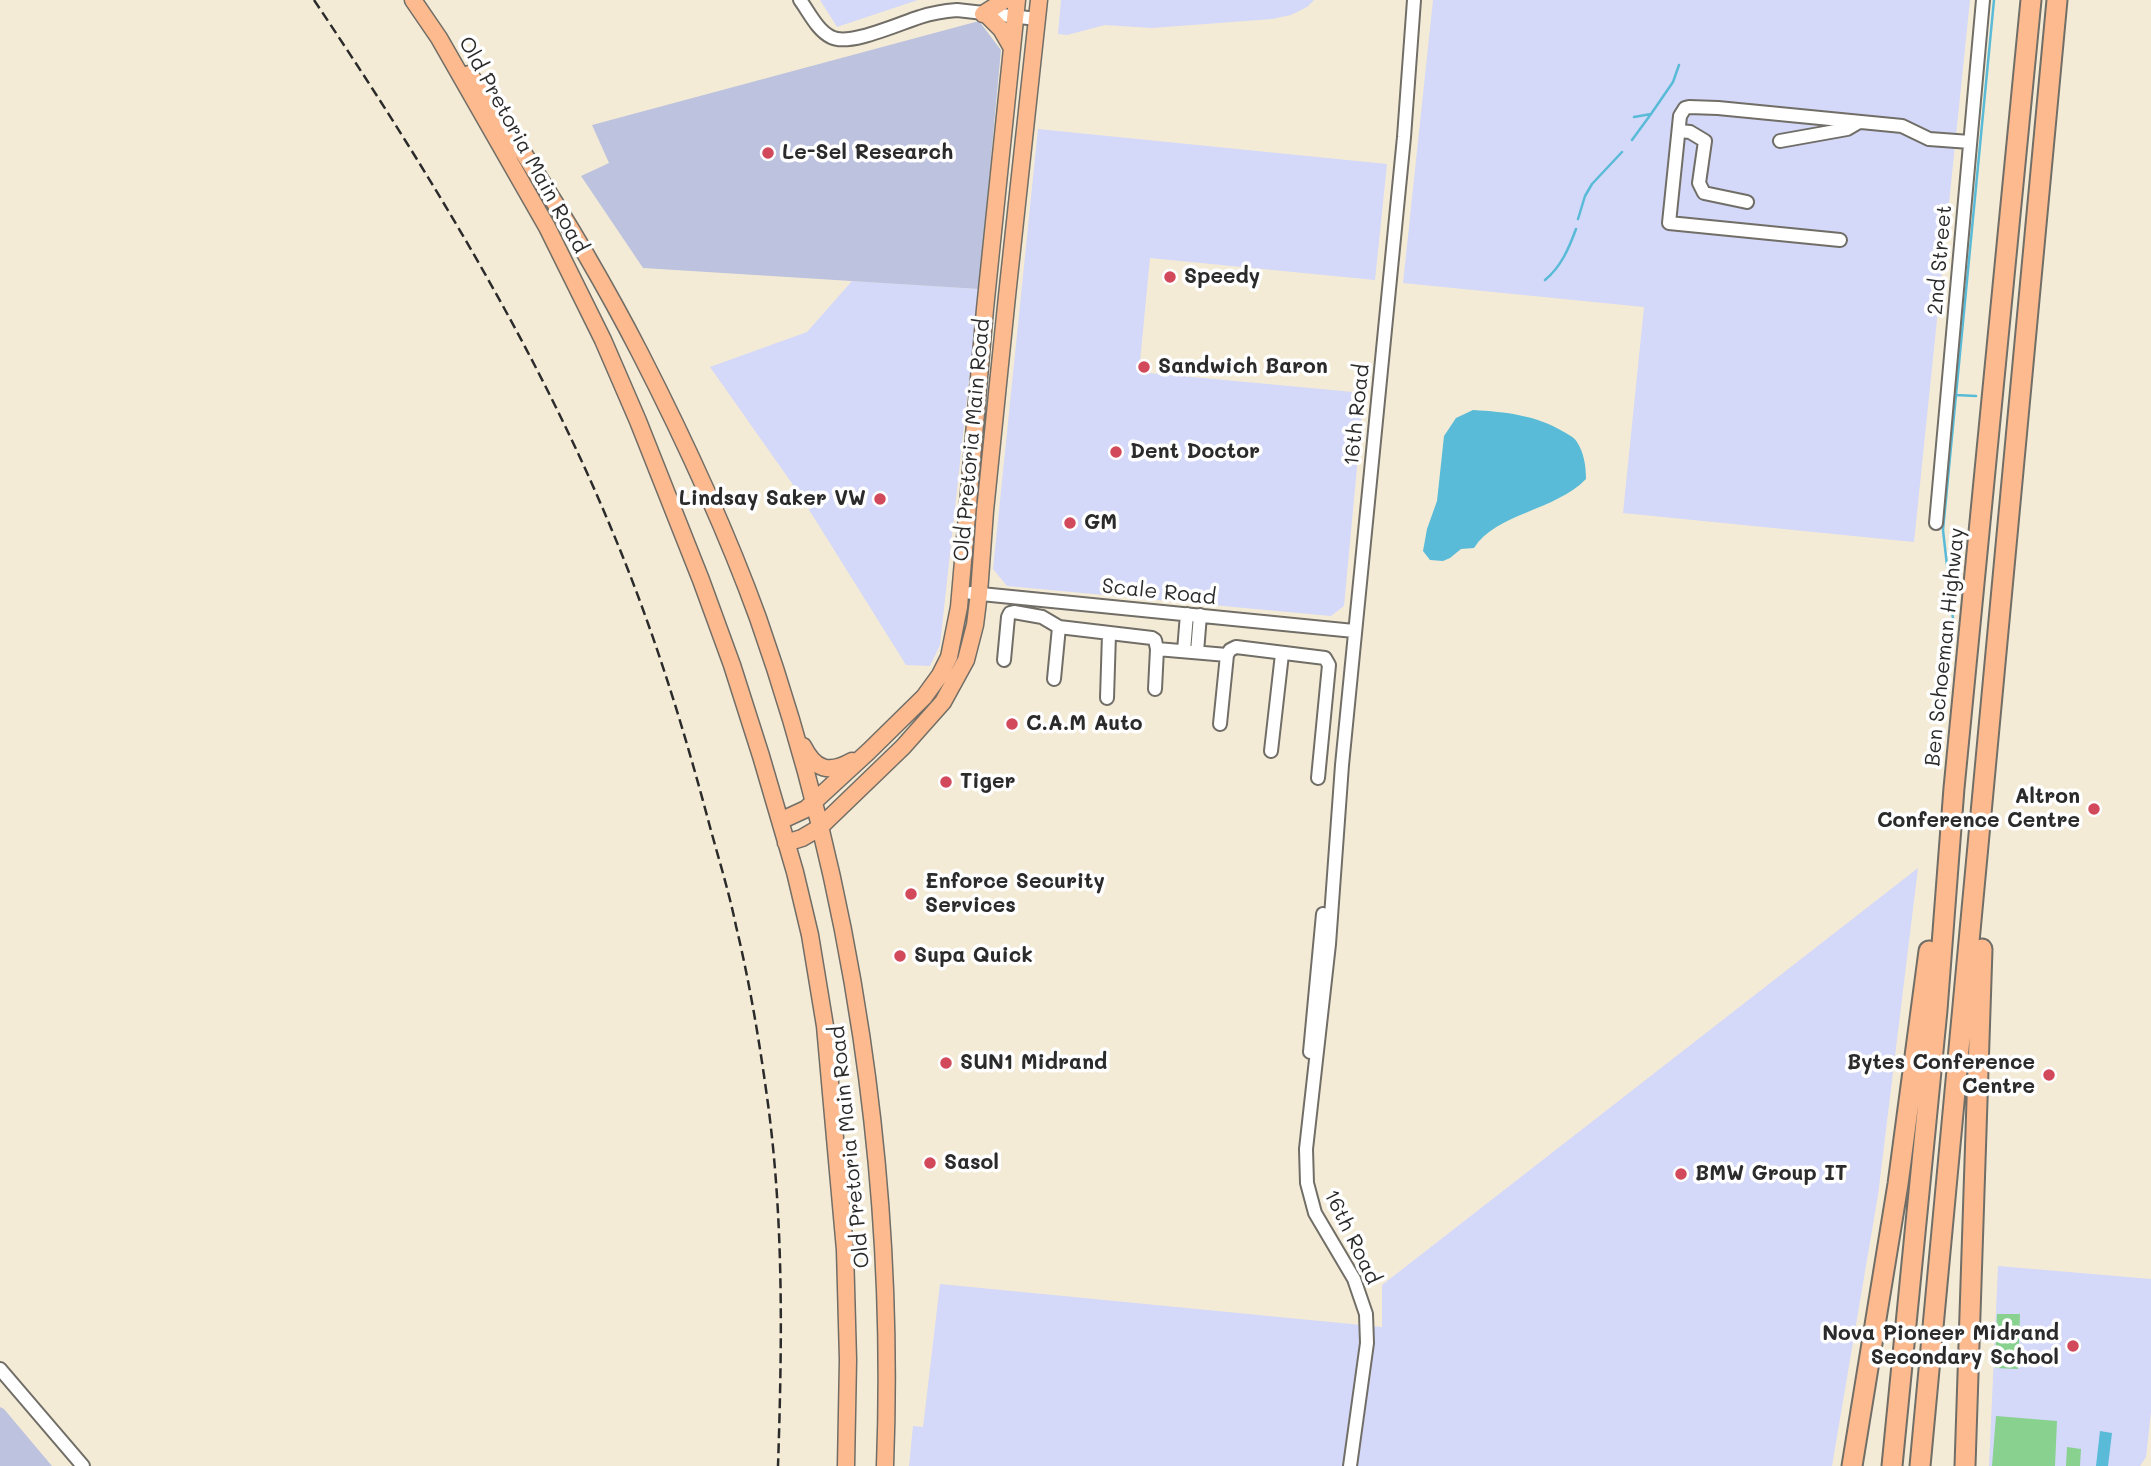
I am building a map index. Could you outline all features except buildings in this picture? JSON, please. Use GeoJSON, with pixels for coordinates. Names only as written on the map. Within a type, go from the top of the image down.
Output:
{"type":"FeatureCollection","features":[{"type":"Feature","properties":{"kind":"highway","name":"Ben Schoeman Highway"},"geometry":{"type":"LineString","coordinates":[[1892,1466],[1937,1010],[1954,788],[2031,0]]}},
{"type":"Feature","properties":{"kind":"highway"},"geometry":{"type":"LineString","coordinates":[[1920,1466],[2057,0]]}},
{"type":"Feature","properties":{"kind":"highway"},"geometry":{"type":"LineString","coordinates":[[1965,1466],[1980,974],[1988,880],[1985,777]]}},
{"type":"Feature","properties":{"kind":"highway"},"geometry":{"type":"LineString","coordinates":[[1852,1466],[1905,1131],[1939,859],[1954,788]]}},
{"type":"Feature","properties":{"kind":"main road","name":"Old Pretoria Main Road"},"geometry":{"type":"LineString","coordinates":[[413,0],[439,38],[561,253],[595,323],[628,396],[725,645],[759,747],[810,935],[825,1026],[843,1224],[848,1380],[846,1466]]}},
{"type":"Feature","properties":{"kind":"main road"},"geometry":{"type":"LineString","coordinates":[[1005,0],[984,14],[1001,29],[1012,48]]}},
{"type":"Feature","properties":{"kind":"main road","name":"Old Pretoria Main Road"},"geometry":{"type":"LineString","coordinates":[[786,842],[802,838],[819,828],[903,747],[943,702],[966,660],[975,625],[979,593],[1004,323],[1039,0]]}},
{"type":"Feature","properties":{"kind":"main road","name":"Old Pretoria Main Road"},"geometry":{"type":"LineString","coordinates":[[780,821],[813,803],[919,702],[940,675],[954,640],[1016,8]]}},
{"type":"Feature","properties":{"kind":"main road","name":"Old Pretoria Main Road"},"geometry":{"type":"LineString","coordinates":[[439,38],[473,79],[545,186],[626,324],[722,527],[757,617],[790,715],[848,953],[869,1094],[876,1158],[885,1309],[885,1466]]}},
{"type":"Feature","properties":{"kind":"main road"},"geometry":{"type":"LineString","coordinates":[[790,715],[808,755],[822,767],[841,767],[869,751]]}},
{"type":"Feature","properties":{"kind":"street"},"geometry":{"type":"LineString","coordinates":[[800,0],[817,25],[832,38],[841,40],[946,11],[984,14],[1016,8],[1037,19]]}},
{"type":"Feature","properties":{"kind":"street","name":"16th Road"},"geometry":{"type":"LineString","coordinates":[[1350,1466],[1367,1343],[1366,1314],[1354,1279],[1322,1227],[1309,1195],[1305,1168],[1310,1109],[1311,1033],[1324,902],[1336,833],[1402,160],[1414,0]]}},
{"type":"Feature","properties":{"kind":"street","name":"2nd Street"},"geometry":{"type":"LineString","coordinates":[[1936,523],[1983,0]]}},
{"type":"Feature","properties":{"kind":"street"},"geometry":{"type":"LineString","coordinates":[[1840,240],[1669,223],[1680,116],[1685,108],[1902,125],[1929,139],[1970,142]]}},
{"type":"Feature","properties":{"kind":"street"},"geometry":{"type":"LineString","coordinates":[[1780,141],[1847,130],[1859,122]]}},
{"type":"Feature","properties":{"kind":"street"},"geometry":{"type":"LineString","coordinates":[[1679,131],[1690,132],[1705,141],[1699,183],[1704,193],[1747,202]]}},
{"type":"Feature","properties":{"kind":"street","name":"Scale Road"},"geometry":{"type":"LineString","coordinates":[[960,593],[1354,631]]}},
{"type":"Feature","properties":{"kind":"street"},"geometry":{"type":"LineString","coordinates":[[1004,660],[1010,613],[1042,617],[1059,627],[1152,638],[1157,649],[1155,689]]}},
{"type":"Feature","properties":{"kind":"street"},"geometry":{"type":"LineString","coordinates":[[1190,652],[1194,615]]}},
{"type":"Feature","properties":{"kind":"street"},"geometry":{"type":"LineString","coordinates":[[1054,679],[1059,627]]}},
{"type":"Feature","properties":{"kind":"street"},"geometry":{"type":"LineString","coordinates":[[1107,698],[1109,634]]}},
{"type":"Feature","properties":{"kind":"street"},"geometry":{"type":"LineString","coordinates":[[1220,724],[1227,655],[1230,650],[1236,647],[1325,658],[1328,661],[1318,779]]}},
{"type":"Feature","properties":{"kind":"street"},"geometry":{"type":"LineString","coordinates":[[1157,649],[1227,655]]}},
{"type":"Feature","properties":{"kind":"street"},"geometry":{"type":"LineString","coordinates":[[1271,751],[1282,654]]}},
{"type":"Feature","properties":{"kind":"street"},"geometry":{"type":"LineString","coordinates":[[0,1369],[83,1466]]}},
{"type":"Feature","properties":{"kind":"shaded area"},"geometry":{"type":"Polygon","coordinates":[[[820,0],[918,0],[837,27],[820,0]]]}},
{"type":"Feature","properties":{"kind":"shaded area"},"geometry":{"type":"Polygon","coordinates":[[[1061,0],[1314,0],[1291,15],[1272,19],[1152,28],[1105,25],[1067,35],[1058,34],[1061,0]]]}},
{"type":"Feature","properties":{"kind":"shaded area"},"geometry":{"type":"Polygon","coordinates":[[[1433,0],[1970,0],[1914,542],[1623,513],[1644,307],[1403,283],[1433,0]]]}},
{"type":"Feature","properties":{"kind":"shaded area"},"geometry":{"type":"Polygon","coordinates":[[[979,21],[1001,50],[979,289],[643,268],[581,176],[609,163],[592,125],[979,21]]]}},
{"type":"Feature","properties":{"kind":"shaded area"},"geometry":{"type":"Polygon","coordinates":[[[1038,129],[1387,164],[1375,280],[1150,258],[1139,372],[1364,393],[1344,606],[1331,616],[1007,586],[993,569],[1038,129]]]}},
{"type":"Feature","properties":{"kind":"shaded area"},"geometry":{"type":"Polygon","coordinates":[[[852,281],[979,289],[940,645],[930,666],[906,665],[796,489],[710,367],[807,332],[852,281]]]}},
{"type":"Feature","properties":{"kind":"shaded area"},"geometry":{"type":"Polygon","coordinates":[[[1918,868],[1878,1195],[1832,1466],[909,1466],[913,1426],[923,1427],[940,1284],[1382,1327],[1382,1285],[1918,868]]]}},
{"type":"Feature","properties":{"kind":"shaded area","name":"Nova Pioneer Midrand Secondary School"},"geometry":{"type":"Polygon","coordinates":[[[1998,1266],[2151,1279],[2151,1412],[2146,1457],[2140,1466],[1989,1466],[1998,1266]]]}},
{"type":"Feature","properties":{"kind":"shaded area"},"geometry":{"type":"Polygon","coordinates":[[[0,1407],[4,1409],[52,1466],[0,1466],[0,1407]]]}},
{"type":"Feature","properties":{"kind":"green space"},"geometry":{"type":"Polygon","coordinates":[[[1997,1314],[2020,1314],[2018,1369],[1995,1368],[1997,1314]]]}},
{"type":"Feature","properties":{"kind":"green space"},"geometry":{"type":"Polygon","coordinates":[[[1996,1416],[2057,1421],[2055,1466],[1992,1466],[1996,1416]]]}},
{"type":"Feature","properties":{"kind":"green space"},"geometry":{"type":"Polygon","coordinates":[[[2067,1447],[2081,1449],[2080,1466],[2066,1466],[2067,1447]]]}},
{"type":"Feature","properties":{"kind":"water"},"geometry":{"type":"Polygon","coordinates":[[[1473,410],[1532,418],[1570,435],[1576,440],[1581,451],[1586,479],[1559,498],[1496,527],[1474,548],[1461,549],[1443,561],[1430,560],[1423,551],[1437,501],[1444,436],[1456,418],[1473,410]]]}},
{"type":"Feature","properties":{"kind":"water"},"geometry":{"type":"Polygon","coordinates":[[[2100,1431],[2112,1433],[2108,1466],[2096,1466],[2100,1431]]]}},
{"type":"Feature","properties":{"kind":"waterway"},"geometry":{"type":"LineString","coordinates":[[1953,619],[1943,530],[1994,0]]}},
{"type":"Feature","properties":{"kind":"waterway"},"geometry":{"type":"LineString","coordinates":[[1634,117],[1651,114],[1673,82],[1679,65]]}},
{"type":"Feature","properties":{"kind":"waterway"},"geometry":{"type":"LineString","coordinates":[[1632,140],[1651,114]]}},
{"type":"Feature","properties":{"kind":"waterway"},"geometry":{"type":"LineString","coordinates":[[1578,219],[1592,184],[1622,152]]}},
{"type":"Feature","properties":{"kind":"waterway"},"geometry":{"type":"LineString","coordinates":[[1545,280],[1560,263],[1576,229]]}},
{"type":"Feature","properties":{"kind":"waterway"},"geometry":{"type":"LineString","coordinates":[[1956,395],[1976,396]]}},
{"type":"Feature","properties":{"kind":"railway"},"geometry":{"type":"LineString","coordinates":[[314,0],[436,191],[513,324],[548,391],[611,528],[666,676],[730,901],[750,992],[765,1082],[779,1240],[781,1330],[778,1466]]}},
{"type":"Feature","properties":{"kind":"place","name":"Le-Sel Research"},"geometry":{"type":"Point","coordinates":[768,153]}},
{"type":"Feature","properties":{"kind":"place","name":"Speedy"},"geometry":{"type":"Point","coordinates":[1170,277]}},
{"type":"Feature","properties":{"kind":"place","name":"Sandwich Baron"},"geometry":{"type":"Point","coordinates":[1144,367]}},
{"type":"Feature","properties":{"kind":"place","name":"Dent Doctor"},"geometry":{"type":"Point","coordinates":[1116,452]}},
{"type":"Feature","properties":{"kind":"place","name":"Lindsay Saker VW"},"geometry":{"type":"Point","coordinates":[880,499]}},
{"type":"Feature","properties":{"kind":"place","name":"GM"},"geometry":{"type":"Point","coordinates":[1070,523]}},
{"type":"Feature","properties":{"kind":"place","name":"C.A.M Auto"},"geometry":{"type":"Point","coordinates":[1012,724]}},
{"type":"Feature","properties":{"kind":"place","name":"Tiger"},"geometry":{"type":"Point","coordinates":[946,782]}},
{"type":"Feature","properties":{"kind":"place","name":"Altron Conference Centre"},"geometry":{"type":"Point","coordinates":[2094,809]}},
{"type":"Feature","properties":{"kind":"place","name":"Enforce Security Services"},"geometry":{"type":"Point","coordinates":[911,894]}},
{"type":"Feature","properties":{"kind":"place","name":"Supa Quick"},"geometry":{"type":"Point","coordinates":[900,956]}},
{"type":"Feature","properties":{"kind":"place","name":"SUN1 Midrand"},"geometry":{"type":"Point","coordinates":[946,1063]}},
{"type":"Feature","properties":{"kind":"place","name":"Bytes Conference Centre"},"geometry":{"type":"Point","coordinates":[2049,1075]}},
{"type":"Feature","properties":{"kind":"place","name":"Sasol"},"geometry":{"type":"Point","coordinates":[930,1163]}},
{"type":"Feature","properties":{"kind":"place","name":"BMW Group IT"},"geometry":{"type":"Point","coordinates":[1681,1174]}},
{"type":"Feature","properties":{"kind":"place","name":"Nova Pioneer Midrand Secondary School"},"geometry":{"type":"Point","coordinates":[2073,1346]}}]}
